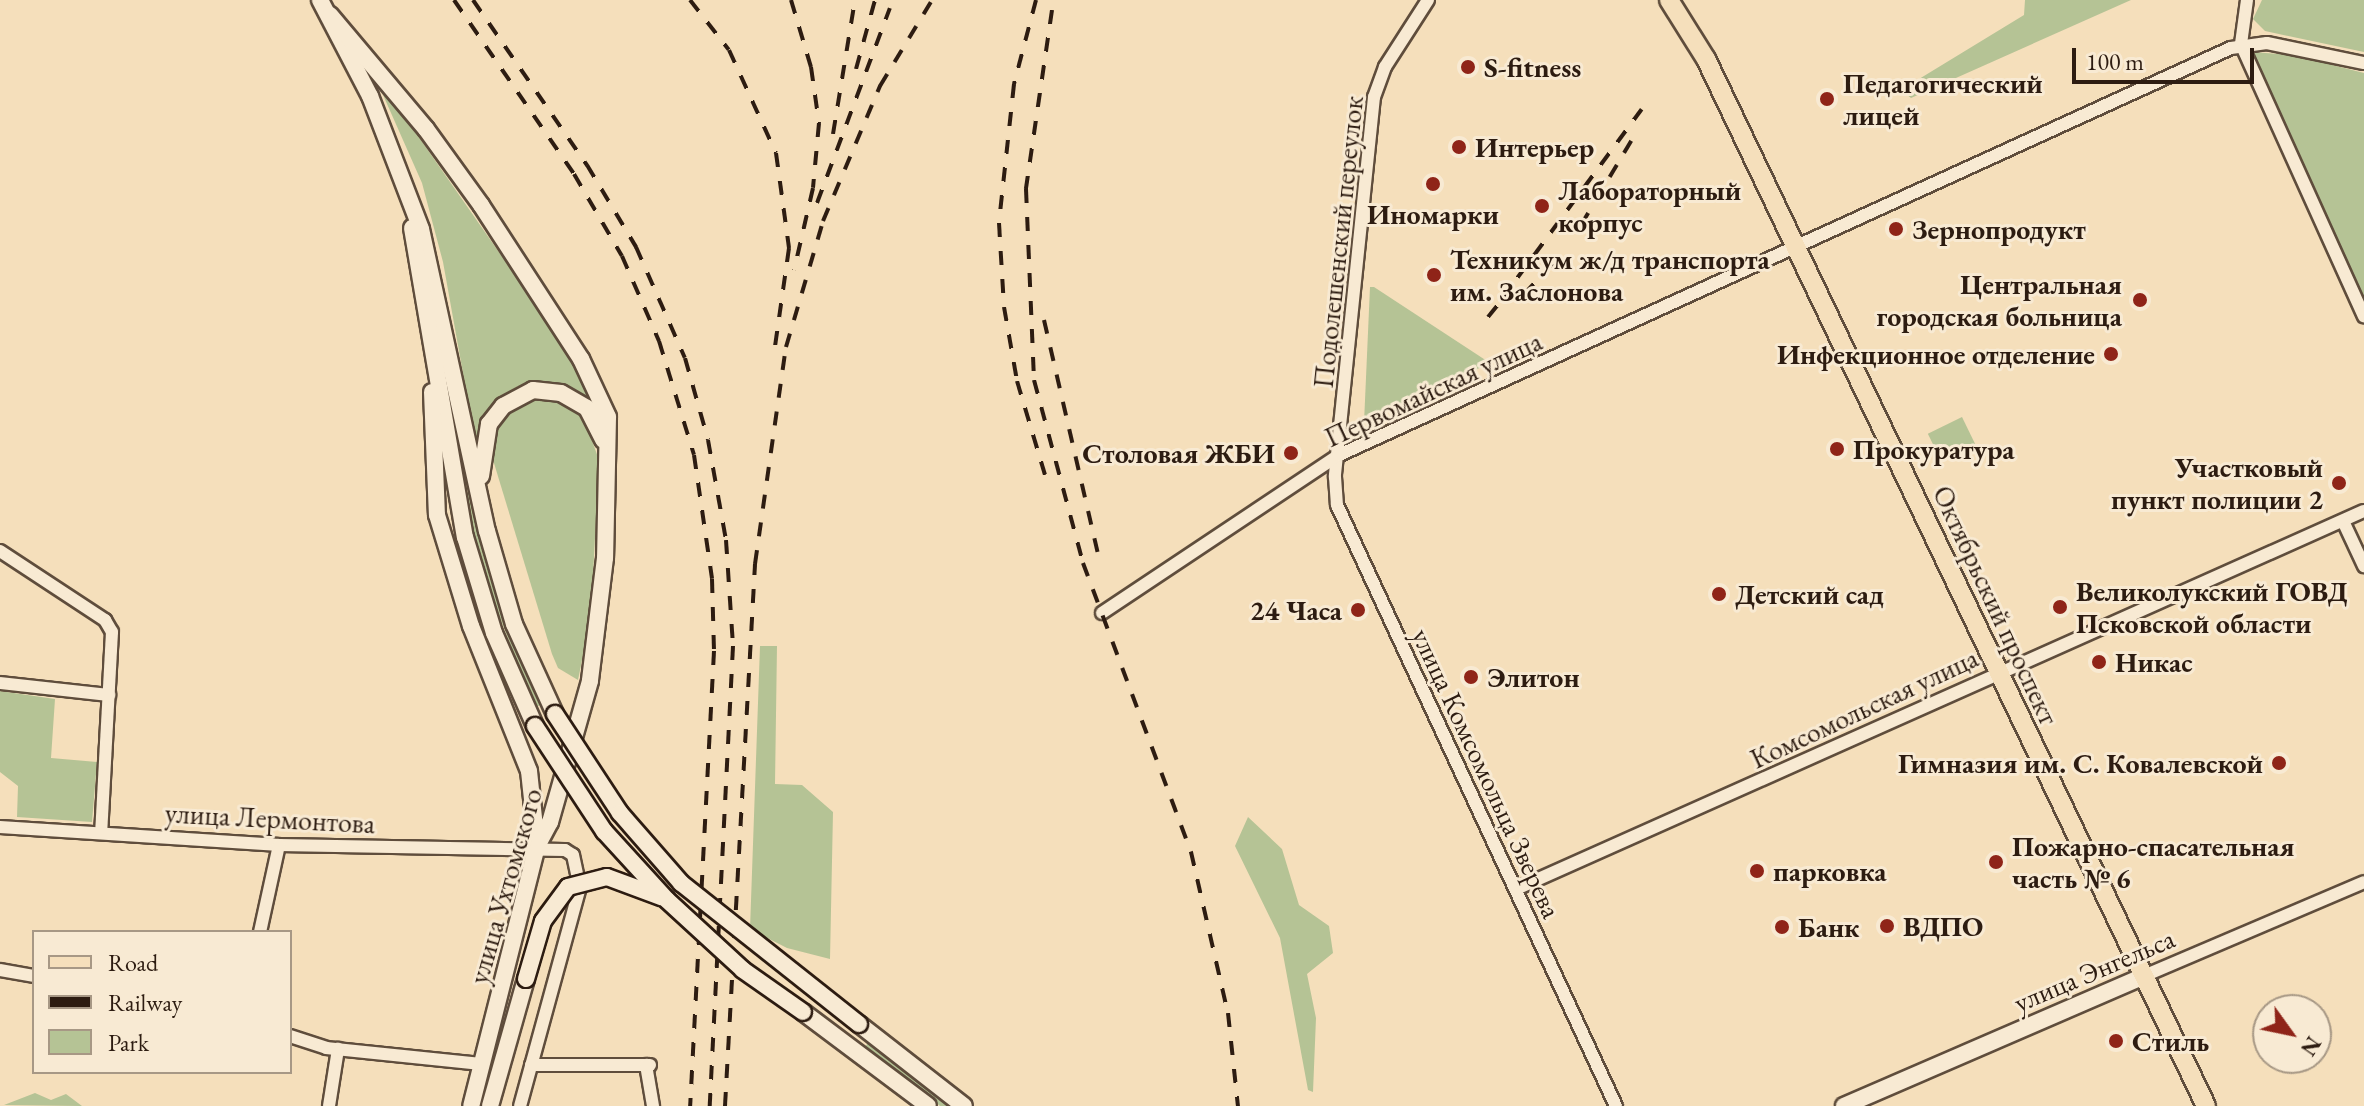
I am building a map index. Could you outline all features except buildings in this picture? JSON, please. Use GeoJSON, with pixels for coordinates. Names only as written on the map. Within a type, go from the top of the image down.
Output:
{"type":"FeatureCollection","features":[{"type":"Feature","properties":{"kind":"main road"},"geometry":{"type":"LineString","coordinates":[[320,0],[370,96],[407,195],[439,296],[480,501],[514,624],[555,714],[620,813],[681,883],[964,1106]]}},
{"type":"Feature","properties":{"kind":"main road","name":"Октябрьский проспект"},"geometry":{"type":"LineString","coordinates":[[1669,0],[1706,59],[1997,674],[2206,1106]]}},
{"type":"Feature","properties":{"kind":"main road","name":"улица Ухтомского"},"geometry":{"type":"LineString","coordinates":[[330,15],[450,160],[581,359],[608,417],[605,558],[590,681],[550,822],[537,846],[471,1106]]}},
{"type":"Feature","properties":{"kind":"main road"},"geometry":{"type":"LineString","coordinates":[[407,195],[465,537],[494,633],[535,726],[604,831],[667,900],[743,970],[928,1106]]}},
{"type":"Feature","properties":{"kind":"main road"},"geometry":{"type":"LineString","coordinates":[[433,358],[430,445],[437,515],[471,626],[529,771],[537,846]]}},
{"type":"Feature","properties":{"kind":"main road"},"geometry":{"type":"LineString","coordinates":[[480,501],[482,446],[489,424],[503,406],[533,390],[561,393],[587,408],[608,464]]}},
{"type":"Feature","properties":{"kind":"main road"},"geometry":{"type":"LineString","coordinates":[[490,1106],[543,921],[568,887],[607,877],[667,900]]}},
{"type":"Feature","properties":{"kind":"main road","name":"улица Энгельса"},"geometry":{"type":"LineString","coordinates":[[1844,1106],[2144,976]]}},
{"type":"Feature","properties":{"kind":"street","name":"Подолешенский переулок"},"geometry":{"type":"LineString","coordinates":[[1339,455],[1374,97],[1385,67],[1428,0]]}},
{"type":"Feature","properties":{"kind":"street"},"geometry":{"type":"LineString","coordinates":[[2247,0],[2241,44],[2364,316]]}},
{"type":"Feature","properties":{"kind":"street"},"geometry":{"type":"LineString","coordinates":[[2241,44],[2267,43],[2364,63]]}},
{"type":"Feature","properties":{"kind":"street","name":"Первомайская улица"},"geometry":{"type":"LineString","coordinates":[[1102,613],[1339,455],[2241,44]]}},
{"type":"Feature","properties":{"kind":"street","name":"улица Комсомольца Зверева"},"geometry":{"type":"LineString","coordinates":[[1339,455],[1337,505],[1616,1106]]}},
{"type":"Feature","properties":{"kind":"street","name":"Комсомольская улица"},"geometry":{"type":"LineString","coordinates":[[1516,889],[2364,511]]}},
{"type":"Feature","properties":{"kind":"street"},"geometry":{"type":"LineString","coordinates":[[2343,521],[2364,566]]}},
{"type":"Feature","properties":{"kind":"street"},"geometry":{"type":"LineString","coordinates":[[0,551],[105,620],[115,653],[109,695],[101,833]]}},
{"type":"Feature","properties":{"kind":"street"},"geometry":{"type":"LineString","coordinates":[[0,683],[109,695]]}},
{"type":"Feature","properties":{"kind":"street","name":"улица Лермонтова"},"geometry":{"type":"LineString","coordinates":[[0,827],[279,845],[491,851],[537,846]]}},
{"type":"Feature","properties":{"kind":"street"},"geometry":{"type":"LineString","coordinates":[[260,930],[279,845]]}},
{"type":"Feature","properties":{"kind":"street"},"geometry":{"type":"LineString","coordinates":[[520,1106],[580,887],[573,855],[537,846]]}},
{"type":"Feature","properties":{"kind":"street","name":"улица Энгельса"},"geometry":{"type":"LineString","coordinates":[[2144,976],[2364,882]]}},
{"type":"Feature","properties":{"kind":"street"},"geometry":{"type":"LineString","coordinates":[[0,970],[32,976]]}},
{"type":"Feature","properties":{"kind":"street"},"geometry":{"type":"LineString","coordinates":[[292,1037],[338,1049],[481,1064]]}},
{"type":"Feature","properties":{"kind":"street"},"geometry":{"type":"LineString","coordinates":[[329,1106],[338,1049]]}},
{"type":"Feature","properties":{"kind":"street"},"geometry":{"type":"LineString","coordinates":[[531,1065],[648,1065],[653,1106]]}},
{"type":"Feature","properties":{"kind":"green space"},"geometry":{"type":"Polygon","coordinates":[[[2025,0],[2131,0],[1911,98],[1901,90],[2024,15],[2025,0]]]}},
{"type":"Feature","properties":{"kind":"green space"},"geometry":{"type":"Polygon","coordinates":[[[2262,0],[2364,0],[2364,52],[2265,31],[2253,19],[2262,0]]]}},
{"type":"Feature","properties":{"kind":"green space"},"geometry":{"type":"Polygon","coordinates":[[[2253,52],[2293,55],[2364,73],[2364,301],[2253,52]]]}},
{"type":"Feature","properties":{"kind":"green space"},"geometry":{"type":"Polygon","coordinates":[[[372,70],[579,367],[596,410],[574,389],[557,383],[518,386],[496,401],[475,440],[443,262],[422,183],[372,70]]]}},
{"type":"Feature","properties":{"kind":"green space"},"geometry":{"type":"Polygon","coordinates":[[[1370,287],[1374,287],[1490,363],[1364,423],[1370,287]]]}},
{"type":"Feature","properties":{"kind":"green space"},"geometry":{"type":"Polygon","coordinates":[[[549,397],[582,413],[599,460],[591,615],[578,680],[558,668],[552,654],[490,450],[499,419],[513,406],[549,397]]]}},
{"type":"Feature","properties":{"kind":"green space"},"geometry":{"type":"Polygon","coordinates":[[[1962,417],[1975,444],[1941,461],[1928,434],[1962,417]]]}},
{"type":"Feature","properties":{"kind":"green space"},"geometry":{"type":"Polygon","coordinates":[[[469,492],[491,581],[540,705],[535,708],[486,582],[464,494],[469,492]]]}},
{"type":"Feature","properties":{"kind":"green space"},"geometry":{"type":"Polygon","coordinates":[[[760,646],[777,646],[775,784],[802,785],[833,812],[830,959],[787,948],[750,929],[760,646]]]}},
{"type":"Feature","properties":{"kind":"green space"},"geometry":{"type":"Polygon","coordinates":[[[0,691],[55,699],[51,758],[97,762],[92,822],[17,817],[18,786],[0,772],[0,691]]]}},
{"type":"Feature","properties":{"kind":"green space"},"geometry":{"type":"Polygon","coordinates":[[[1248,817],[1282,849],[1299,905],[1329,926],[1333,953],[1307,974],[1316,1018],[1313,1092],[1308,1090],[1280,938],[1235,846],[1248,817]]]}},
{"type":"Feature","properties":{"kind":"green space"},"geometry":{"type":"Polygon","coordinates":[[[868,1043],[949,1106],[940,1106],[865,1047],[868,1043]]]}},
{"type":"Feature","properties":{"kind":"green space"},"geometry":{"type":"Polygon","coordinates":[[[35,1093],[51,1100],[66,1094],[82,1106],[4,1105],[35,1093]]]}},
{"type":"Feature","properties":{"kind":"railway"},"geometry":{"type":"LineString","coordinates":[[454,0],[574,174],[622,256],[659,341],[694,455],[712,579],[714,651],[690,1106]]}},
{"type":"Feature","properties":{"kind":"railway"},"geometry":{"type":"LineString","coordinates":[[473,0],[587,165],[636,247],[685,358],[708,440],[726,540],[733,646],[710,1106]]}},
{"type":"Feature","properties":{"kind":"railway"},"geometry":{"type":"LineString","coordinates":[[690,0],[729,50],[776,153],[789,248],[775,346]]}},
{"type":"Feature","properties":{"kind":"railway"},"geometry":{"type":"LineString","coordinates":[[791,0],[811,67],[819,123],[813,188],[794,270]]}},
{"type":"Feature","properties":{"kind":"railway"},"geometry":{"type":"LineString","coordinates":[[833,134],[855,0]]}},
{"type":"Feature","properties":{"kind":"railway"},"geometry":{"type":"LineString","coordinates":[[856,69],[875,0]]}},
{"type":"Feature","properties":{"kind":"railway"},"geometry":{"type":"LineString","coordinates":[[725,1106],[755,564],[786,347],[823,221],[880,86],[932,0]]}},
{"type":"Feature","properties":{"kind":"railway"},"geometry":{"type":"LineString","coordinates":[[1036,0],[1014,84],[999,223],[1004,307],[1017,381],[1045,475]]}},
{"type":"Feature","properties":{"kind":"railway"},"geometry":{"type":"LineString","coordinates":[[817,203],[890,8]]}},
{"type":"Feature","properties":{"kind":"railway"},"geometry":{"type":"LineString","coordinates":[[1052,10],[1026,189],[1034,380],[1083,563],[1191,852],[1228,1013],[1238,1106]]}},
{"type":"Feature","properties":{"kind":"railway"},"geometry":{"type":"LineString","coordinates":[[1501,300],[1642,109]]}},
{"type":"Feature","properties":{"kind":"railway"},"geometry":{"type":"LineString","coordinates":[[1581,225],[1634,136]]}},
{"type":"Feature","properties":{"kind":"railway"},"geometry":{"type":"LineString","coordinates":[[1524,294],[1559,257]]}},
{"type":"Feature","properties":{"kind":"railway"},"geometry":{"type":"LineString","coordinates":[[1488,317],[1508,292]]}},
{"type":"Feature","properties":{"kind":"railway"},"geometry":{"type":"LineString","coordinates":[[1044,320],[1098,553]]}},
{"type":"Feature","properties":{"kind":"place","name":"S-fitness"},"geometry":{"type":"Point","coordinates":[1468,67]}},
{"type":"Feature","properties":{"kind":"place","name":"Педагогический лицей"},"geometry":{"type":"Point","coordinates":[1827,99]}},
{"type":"Feature","properties":{"kind":"place","name":"Интерьер"},"geometry":{"type":"Point","coordinates":[1459,147]}},
{"type":"Feature","properties":{"kind":"place","name":"Иномарки"},"geometry":{"type":"Point","coordinates":[1433,184]}},
{"type":"Feature","properties":{"kind":"place","name":"Лабораторный корпус"},"geometry":{"type":"Point","coordinates":[1542,206]}},
{"type":"Feature","properties":{"kind":"place","name":"Зернопродукт"},"geometry":{"type":"Point","coordinates":[1896,229]}},
{"type":"Feature","properties":{"kind":"place","name":"Техникум ж/д транспорта им. Заслонова"},"geometry":{"type":"Point","coordinates":[1434,275]}},
{"type":"Feature","properties":{"kind":"place","name":"Центральная городская больница"},"geometry":{"type":"Point","coordinates":[2140,300]}},
{"type":"Feature","properties":{"kind":"place","name":"Инфекционное отделение"},"geometry":{"type":"Point","coordinates":[2111,354]}},
{"type":"Feature","properties":{"kind":"place","name":"Прокуратура"},"geometry":{"type":"Point","coordinates":[1837,449]}},
{"type":"Feature","properties":{"kind":"place","name":"Столовая ЖБИ"},"geometry":{"type":"Point","coordinates":[1291,453]}},
{"type":"Feature","properties":{"kind":"place","name":"Участковый пункт полиции 2"},"geometry":{"type":"Point","coordinates":[2339,483]}},
{"type":"Feature","properties":{"kind":"place","name":"Детский сад"},"geometry":{"type":"Point","coordinates":[1719,594]}},
{"type":"Feature","properties":{"kind":"place","name":"Великолукский ГОВД Псковской области"},"geometry":{"type":"Point","coordinates":[2060,607]}},
{"type":"Feature","properties":{"kind":"place","name":"24 Часа"},"geometry":{"type":"Point","coordinates":[1358,610]}},
{"type":"Feature","properties":{"kind":"place","name":"Никас"},"geometry":{"type":"Point","coordinates":[2099,662]}},
{"type":"Feature","properties":{"kind":"place","name":"Элитон"},"geometry":{"type":"Point","coordinates":[1471,677]}},
{"type":"Feature","properties":{"kind":"place","name":"Гимназия им. С. Ковалевской"},"geometry":{"type":"Point","coordinates":[2279,763]}},
{"type":"Feature","properties":{"kind":"place","name":"Пожарно-спасательная часть № 6"},"geometry":{"type":"Point","coordinates":[1996,862]}},
{"type":"Feature","properties":{"kind":"place","name":"парковка"},"geometry":{"type":"Point","coordinates":[1757,871]}},
{"type":"Feature","properties":{"kind":"place","name":"ВДПО"},"geometry":{"type":"Point","coordinates":[1887,926]}},
{"type":"Feature","properties":{"kind":"place","name":"Банк"},"geometry":{"type":"Point","coordinates":[1782,927]}},
{"type":"Feature","properties":{"kind":"place","name":"Стиль"},"geometry":{"type":"Point","coordinates":[2116,1041]}}]}
